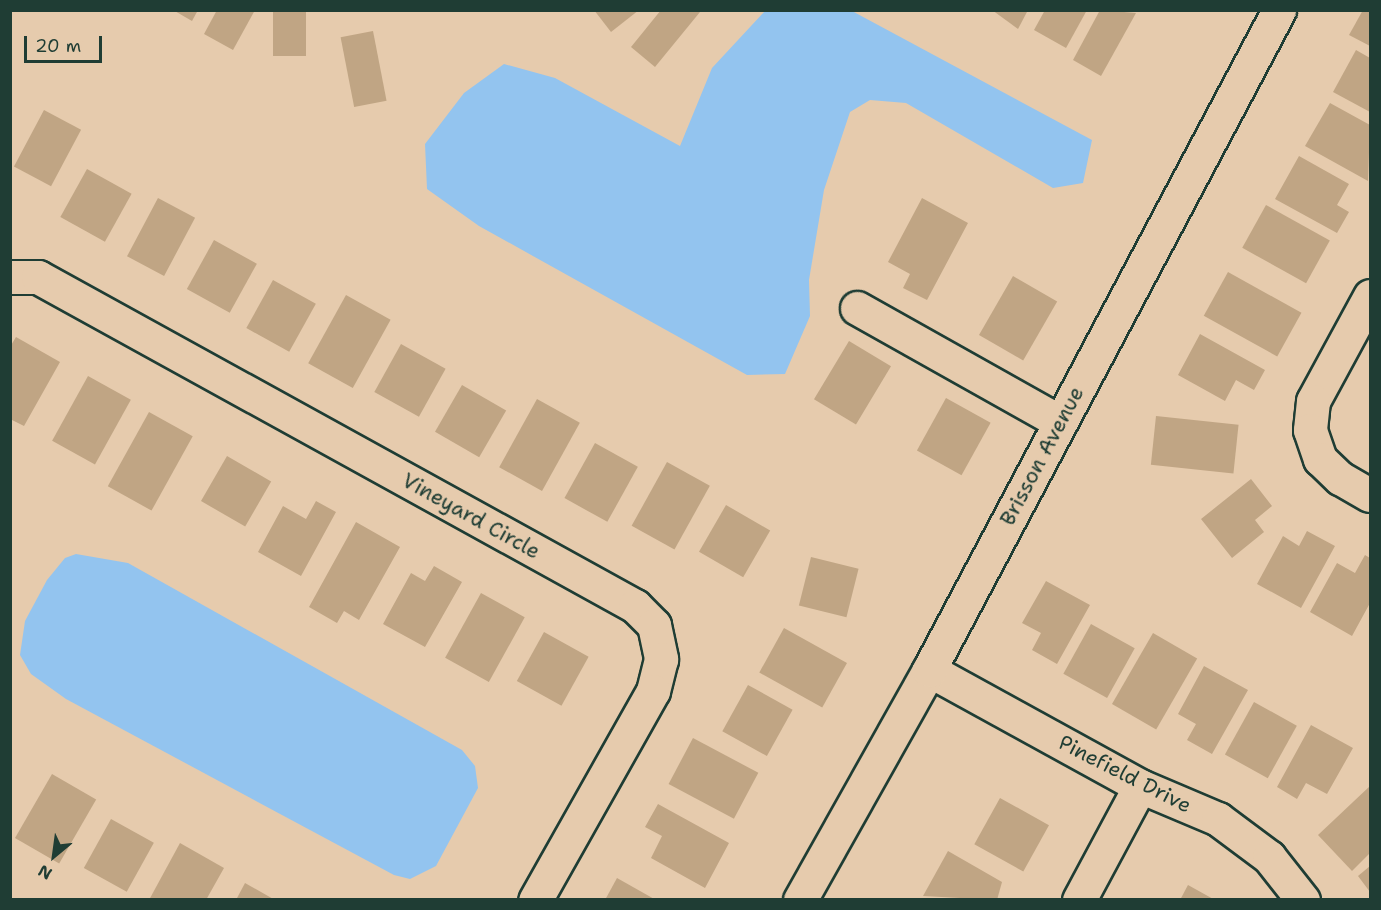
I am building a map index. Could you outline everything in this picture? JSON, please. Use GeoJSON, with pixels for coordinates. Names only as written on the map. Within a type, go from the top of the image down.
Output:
{"type":"FeatureCollection","features":[{"type":"Feature","properties":{"kind":"street","name":"Brisson Avenue"},"geometry":{"type":"LineString","coordinates":[[800,900],[929,670],[1060,422],[1266,15]]}},
{"type":"Feature","properties":{"kind":"street","name":"Vineyard Circle"},"geometry":{"type":"LineString","coordinates":[[10,277],[38,277],[635,606],[654,625],[661,659],[653,691],[535,900]]}},
{"type":"Feature","properties":{"kind":"street"},"geometry":{"type":"LineString","coordinates":[[1371,296],[1313,401],[1310,430],[1320,459],[1340,478],[1371,495]]}},
{"type":"Feature","properties":{"kind":"street"},"geometry":{"type":"LineString","coordinates":[[857,308],[1060,422]]}},
{"type":"Feature","properties":{"kind":"street","name":"Pinefield Drive"},"geometry":{"type":"LineString","coordinates":[[929,670],[1140,786],[1248,838],[1303,900]]}},
{"type":"Feature","properties":{"kind":"street"},"geometry":{"type":"LineString","coordinates":[[1079,900],[1140,786]]}},
{"type":"Feature","properties":{"kind":"water"},"geometry":{"type":"Polygon","coordinates":[[[765,11],[852,11],[1092,140],[1083,183],[1053,188],[906,103],[870,100],[850,112],[824,190],[809,280],[810,316],[785,374],[747,375],[479,226],[427,189],[425,144],[464,93],[504,64],[555,78],[680,146],[712,68],[765,11]]]}},
{"type":"Feature","properties":{"kind":"water"},"geometry":{"type":"Polygon","coordinates":[[[76,554],[128,563],[462,750],[475,766],[478,788],[436,866],[410,879],[394,875],[66,699],[31,674],[20,655],[25,621],[47,580],[65,558],[76,554]]]}},
{"type":"Feature","properties":{"kind":"building"},"geometry":{"type":"Polygon","coordinates":[[[173,10],[198,10],[192,21],[173,10]]]}},
{"type":"Feature","properties":{"kind":"building"},"geometry":{"type":"Polygon","coordinates":[[[217,10],[255,10],[233,50],[204,34],[217,10]]]}},
{"type":"Feature","properties":{"kind":"building"},"geometry":{"type":"Polygon","coordinates":[[[273,10],[306,10],[306,56],[273,56],[273,10]]]}},
{"type":"Feature","properties":{"kind":"building"},"geometry":{"type":"Polygon","coordinates":[[[594,10],[639,10],[611,32],[594,10]]]}},
{"type":"Feature","properties":{"kind":"building"},"geometry":{"type":"Polygon","coordinates":[[[661,10],[700,12],[655,67],[631,47],[661,10]]]}},
{"type":"Feature","properties":{"kind":"building"},"geometry":{"type":"Polygon","coordinates":[[[992,10],[1028,10],[1018,29],[992,10]]]}},
{"type":"Feature","properties":{"kind":"building"},"geometry":{"type":"Polygon","coordinates":[[[1045,10],[1087,10],[1066,48],[1034,30],[1045,10]]]}},
{"type":"Feature","properties":{"kind":"building"},"geometry":{"type":"Polygon","coordinates":[[[1100,10],[1136,13],[1101,76],[1073,60],[1100,10]]]}},
{"type":"Feature","properties":{"kind":"building"},"geometry":{"type":"Polygon","coordinates":[[[1363,10],[1370,10],[1370,46],[1349,35],[1363,10]]]}},
{"type":"Feature","properties":{"kind":"building"},"geometry":{"type":"Polygon","coordinates":[[[373,31],[387,101],[354,107],[341,37],[373,31]]]}},
{"type":"Feature","properties":{"kind":"building"},"geometry":{"type":"Polygon","coordinates":[[[1356,50],[1370,58],[1370,112],[1333,92],[1356,50]]]}},
{"type":"Feature","properties":{"kind":"building"},"geometry":{"type":"Polygon","coordinates":[[[1330,103],[1370,125],[1368,181],[1305,146],[1330,103]]]}},
{"type":"Feature","properties":{"kind":"building"},"geometry":{"type":"Polygon","coordinates":[[[44,110],[81,130],[51,186],[14,167],[44,110]]]}},
{"type":"Feature","properties":{"kind":"building"},"geometry":{"type":"Polygon","coordinates":[[[1299,156],[1349,184],[1337,205],[1349,212],[1337,233],[1275,199],[1299,156]]]}},
{"type":"Feature","properties":{"kind":"building"},"geometry":{"type":"Polygon","coordinates":[[[87,169],[132,194],[105,242],[60,217],[87,169]]]}},
{"type":"Feature","properties":{"kind":"building"},"geometry":{"type":"Polygon","coordinates":[[[158,198],[195,218],[164,276],[127,256],[158,198]]]}},
{"type":"Feature","properties":{"kind":"building"},"geometry":{"type":"Polygon","coordinates":[[[922,198],[968,223],[927,300],[903,288],[910,274],[888,262],[922,198]]]}},
{"type":"Feature","properties":{"kind":"building"},"geometry":{"type":"Polygon","coordinates":[[[1266,205],[1330,240],[1306,283],[1242,248],[1266,205]]]}},
{"type":"Feature","properties":{"kind":"building"},"geometry":{"type":"Polygon","coordinates":[[[214,240],[257,264],[230,313],[187,289],[214,240]]]}},
{"type":"Feature","properties":{"kind":"building"},"geometry":{"type":"Polygon","coordinates":[[[1228,272],[1301,313],[1277,356],[1204,316],[1228,272]]]}},
{"type":"Feature","properties":{"kind":"building"},"geometry":{"type":"Polygon","coordinates":[[[1013,276],[1057,301],[1023,360],[979,335],[1013,276]]]}},
{"type":"Feature","properties":{"kind":"building"},"geometry":{"type":"Polygon","coordinates":[[[273,280],[316,304],[289,352],[246,328],[273,280]]]}},
{"type":"Feature","properties":{"kind":"building"},"geometry":{"type":"Polygon","coordinates":[[[346,295],[391,320],[353,388],[308,363],[346,295]]]}},
{"type":"Feature","properties":{"kind":"building"},"geometry":{"type":"Polygon","coordinates":[[[1200,334],[1265,370],[1254,390],[1236,380],[1225,401],[1178,375],[1200,334]]]}},
{"type":"Feature","properties":{"kind":"building"},"geometry":{"type":"Polygon","coordinates":[[[16,337],[60,362],[24,426],[10,419],[10,347],[16,337]]]}},
{"type":"Feature","properties":{"kind":"building"},"geometry":{"type":"Polygon","coordinates":[[[849,341],[891,366],[856,425],[814,399],[849,341]]]}},
{"type":"Feature","properties":{"kind":"building"},"geometry":{"type":"Polygon","coordinates":[[[401,344],[446,369],[419,417],[374,392],[401,344]]]}},
{"type":"Feature","properties":{"kind":"building"},"geometry":{"type":"Polygon","coordinates":[[[88,376],[131,400],[95,464],[52,441],[88,376]]]}},
{"type":"Feature","properties":{"kind":"building"},"geometry":{"type":"Polygon","coordinates":[[[462,385],[506,410],[479,457],[435,432],[462,385]]]}},
{"type":"Feature","properties":{"kind":"building"},"geometry":{"type":"Polygon","coordinates":[[[946,398],[991,423],[962,475],[917,450],[946,398]]]}},
{"type":"Feature","properties":{"kind":"building"},"geometry":{"type":"Polygon","coordinates":[[[537,399],[580,423],[542,491],[499,467],[537,399]]]}},
{"type":"Feature","properties":{"kind":"building"},"geometry":{"type":"Polygon","coordinates":[[[149,412],[193,436],[152,511],[108,486],[149,412]]]}},
{"type":"Feature","properties":{"kind":"building"},"geometry":{"type":"Polygon","coordinates":[[[1156,416],[1239,425],[1233,473],[1151,465],[1156,416]]]}},
{"type":"Feature","properties":{"kind":"building"},"geometry":{"type":"Polygon","coordinates":[[[595,443],[638,467],[607,522],[564,498],[595,443]]]}},
{"type":"Feature","properties":{"kind":"building"},"geometry":{"type":"Polygon","coordinates":[[[227,456],[271,482],[245,527],[201,501],[227,456]]]}},
{"type":"Feature","properties":{"kind":"building"},"geometry":{"type":"Polygon","coordinates":[[[667,462],[710,486],[674,550],[632,526],[667,462]]]}},
{"type":"Feature","properties":{"kind":"building"},"geometry":{"type":"Polygon","coordinates":[[[1251,479],[1272,506],[1255,520],[1264,532],[1232,558],[1201,519],[1251,479]]]}},
{"type":"Feature","properties":{"kind":"building"},"geometry":{"type":"Polygon","coordinates":[[[316,501],[336,512],[301,576],[258,552],[283,506],[306,519],[316,501]]]}},
{"type":"Feature","properties":{"kind":"building"},"geometry":{"type":"Polygon","coordinates":[[[726,505],[770,530],[743,577],[699,552],[726,505]]]}},
{"type":"Feature","properties":{"kind":"building"},"geometry":{"type":"Polygon","coordinates":[[[356,522],[400,547],[359,620],[344,611],[337,623],[309,607],[356,522]]]}},
{"type":"Feature","properties":{"kind":"building"},"geometry":{"type":"Polygon","coordinates":[[[1307,531],[1335,546],[1301,608],[1257,584],[1283,536],[1299,546],[1307,531]]]}},
{"type":"Feature","properties":{"kind":"building"},"geometry":{"type":"Polygon","coordinates":[[[1365,555],[1370,558],[1370,603],[1352,636],[1310,612],[1337,563],[1355,573],[1365,555]]]}},
{"type":"Feature","properties":{"kind":"building"},"geometry":{"type":"Polygon","coordinates":[[[811,557],[859,569],[846,617],[799,606],[811,557]]]}},
{"type":"Feature","properties":{"kind":"building"},"geometry":{"type":"Polygon","coordinates":[[[434,566],[462,582],[425,647],[383,624],[411,573],[425,581],[434,566]]]}},
{"type":"Feature","properties":{"kind":"building"},"geometry":{"type":"Polygon","coordinates":[[[1046,581],[1090,605],[1057,664],[1032,650],[1041,633],[1022,623],[1046,581]]]}},
{"type":"Feature","properties":{"kind":"building"},"geometry":{"type":"Polygon","coordinates":[[[481,593],[525,617],[489,682],[445,658],[481,593]]]}},
{"type":"Feature","properties":{"kind":"building"},"geometry":{"type":"Polygon","coordinates":[[[1091,624],[1135,648],[1107,698],[1063,674],[1091,624]]]}},
{"type":"Feature","properties":{"kind":"building"},"geometry":{"type":"Polygon","coordinates":[[[784,628],[847,663],[822,708],[759,673],[784,628]]]}},
{"type":"Feature","properties":{"kind":"building"},"geometry":{"type":"Polygon","coordinates":[[[544,632],[589,657],[561,706],[517,681],[544,632]]]}},
{"type":"Feature","properties":{"kind":"building"},"geometry":{"type":"Polygon","coordinates":[[[1153,633],[1197,658],[1156,730],[1112,704],[1153,633]]]}},
{"type":"Feature","properties":{"kind":"building"},"geometry":{"type":"Polygon","coordinates":[[[1204,666],[1248,690],[1212,754],[1187,740],[1196,724],[1178,714],[1204,666]]]}},
{"type":"Feature","properties":{"kind":"building"},"geometry":{"type":"Polygon","coordinates":[[[748,685],[793,710],[767,756],[722,731],[748,685]]]}},
{"type":"Feature","properties":{"kind":"building"},"geometry":{"type":"Polygon","coordinates":[[[1254,702],[1297,726],[1268,778],[1225,754],[1254,702]]]}},
{"type":"Feature","properties":{"kind":"building"},"geometry":{"type":"Polygon","coordinates":[[[1311,725],[1353,748],[1327,794],[1306,783],[1297,799],[1277,787],[1311,725]]]}},
{"type":"Feature","properties":{"kind":"building"},"geometry":{"type":"Polygon","coordinates":[[[693,738],[758,773],[734,819],[669,784],[693,738]]]}},
{"type":"Feature","properties":{"kind":"building"},"geometry":{"type":"Polygon","coordinates":[[[52,774],[96,800],[59,864],[15,838],[52,774]]]}},
{"type":"Feature","properties":{"kind":"building"},"geometry":{"type":"Polygon","coordinates":[[[1370,786],[1370,853],[1352,871],[1318,835],[1370,786]]]}},
{"type":"Feature","properties":{"kind":"building"},"geometry":{"type":"Polygon","coordinates":[[[1000,798],[1049,825],[1023,872],[974,844],[1000,798]]]}},
{"type":"Feature","properties":{"kind":"building"},"geometry":{"type":"Polygon","coordinates":[[[658,804],[729,843],[705,888],[651,858],[662,836],[645,827],[658,804]]]}},
{"type":"Feature","properties":{"kind":"building"},"geometry":{"type":"Polygon","coordinates":[[[111,819],[154,843],[127,892],[84,868],[111,819]]]}},
{"type":"Feature","properties":{"kind":"building"},"geometry":{"type":"Polygon","coordinates":[[[180,843],[224,868],[206,900],[149,900],[180,843]]]}},
{"type":"Feature","properties":{"kind":"building"},"geometry":{"type":"Polygon","coordinates":[[[948,851],[1002,882],[997,900],[923,896],[948,851]]]}},
{"type":"Feature","properties":{"kind":"building"},"geometry":{"type":"Polygon","coordinates":[[[1370,866],[1370,892],[1358,876],[1370,866]]]}},
{"type":"Feature","properties":{"kind":"building"},"geometry":{"type":"Polygon","coordinates":[[[617,878],[656,900],[605,900],[617,878]]]}},
{"type":"Feature","properties":{"kind":"building"},"geometry":{"type":"Polygon","coordinates":[[[245,883],[275,900],[236,900],[245,883]]]}},
{"type":"Feature","properties":{"kind":"building"},"geometry":{"type":"Polygon","coordinates":[[[1188,885],[1215,900],[1180,900],[1188,885]]]}}]}
